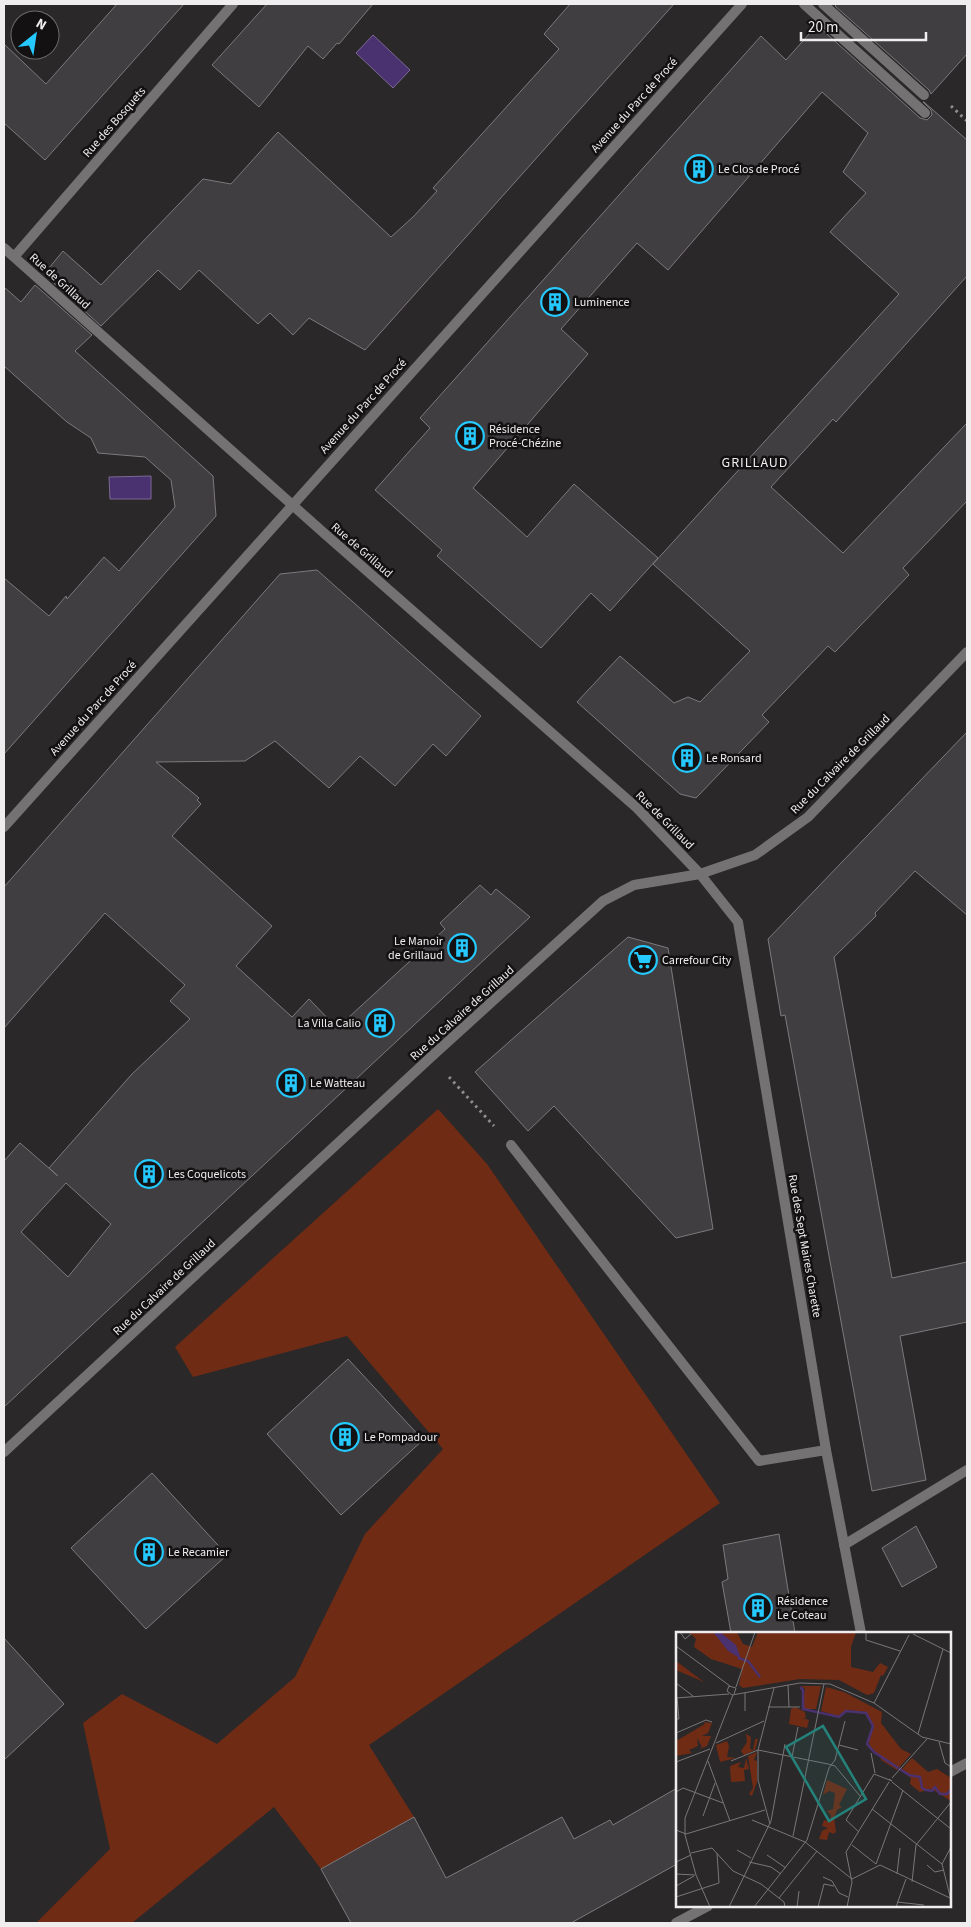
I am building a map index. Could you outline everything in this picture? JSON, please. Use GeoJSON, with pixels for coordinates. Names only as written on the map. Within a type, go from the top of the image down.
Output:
{"type":"FeatureCollection","features":[{"type":"Feature","properties":{"kind":"street","name":"Rue des Bosquets"},"geometry":{"type":"LineString","coordinates":[[14,257],[234,4]]}},
{"type":"Feature","properties":{"kind":"street","name":"Avenue du Parc de Procé"},"geometry":{"type":"LineString","coordinates":[[4,826],[742,4]]}},
{"type":"Feature","properties":{"kind":"street"},"geometry":{"type":"LineString","coordinates":[[804,4],[925,114]]}},
{"type":"Feature","properties":{"kind":"street"},"geometry":{"type":"LineString","coordinates":[[823,4],[924,94]]}},
{"type":"Feature","properties":{"kind":"street","name":"Rue de Grillaud"},"geometry":{"type":"LineString","coordinates":[[4,248],[637,808],[700,874]]}},
{"type":"Feature","properties":{"kind":"street","name":"Rue du Calvaire de Grillaud"},"geometry":{"type":"LineString","coordinates":[[4,1452],[431,1057],[604,901],[634,886],[700,874],[755,855],[808,817],[967,652]]}},
{"type":"Feature","properties":{"kind":"street","name":"Rue des Sept Maires Charette"},"geometry":{"type":"LineString","coordinates":[[700,874],[738,922],[826,1450],[860,1632]]}},
{"type":"Feature","properties":{"kind":"street"},"geometry":{"type":"LineString","coordinates":[[511,1145],[760,1461],[826,1450]]}},
{"type":"Feature","properties":{"kind":"street"},"geometry":{"type":"LineString","coordinates":[[844,1545],[967,1470]]}},
{"type":"Feature","properties":{"kind":"street"},"geometry":{"type":"LineString","coordinates":[[951,1771],[967,1763]]}},
{"type":"Feature","properties":{"kind":"street"},"geometry":{"type":"LineString","coordinates":[[676,1923],[706,1907]]}},
{"type":"Feature","properties":{"kind":"path"},"geometry":{"type":"LineString","coordinates":[[431,1057],[511,1145]]}},
{"type":"Feature","properties":{"kind":"shaded area"},"geometry":{"type":"Polygon","coordinates":[[[373,35],[410,70],[393,88],[356,53],[373,35]]]}},
{"type":"Feature","properties":{"kind":"shaded area"},"geometry":{"type":"Polygon","coordinates":[[[151,476],[151,499],[110,499],[109,477],[151,476]]]}},
{"type":"Feature","properties":{"kind":"shaded area"},"geometry":{"type":"Polygon","coordinates":[[[438,1109],[487,1164],[720,1503],[369,1745],[414,1817],[321,1869],[274,1807],[132,1923],[36,1923],[110,1849],[83,1723],[122,1694],[217,1744],[295,1677],[365,1534],[443,1449],[347,1336],[193,1377],[175,1347],[438,1109]]]}},
{"type":"Feature","properties":{"kind":"building"},"geometry":{"type":"Polygon","coordinates":[[[117,4],[184,4],[45,160],[4,123],[4,44],[10,50],[10,60],[21,60],[46,84],[117,4]]]}},
{"type":"Feature","properties":{"kind":"building"},"geometry":{"type":"Polygon","coordinates":[[[267,4],[373,4],[339,44],[337,43],[323,59],[308,46],[259,107],[212,65],[267,4]]]}},
{"type":"Feature","properties":{"kind":"building"},"geometry":{"type":"Polygon","coordinates":[[[570,4],[674,4],[365,350],[309,318],[293,335],[270,313],[258,324],[199,270],[180,290],[158,270],[101,326],[44,274],[63,251],[101,285],[203,179],[231,184],[278,132],[391,237],[437,191],[433,188],[559,49],[544,34],[570,4]]]}},
{"type":"Feature","properties":{"kind":"building"},"geometry":{"type":"Polygon","coordinates":[[[837,4],[967,4],[967,54],[931,94],[929,90],[835,6],[837,4]]]}},
{"type":"Feature","properties":{"kind":"building"},"geometry":{"type":"Polygon","coordinates":[[[817,25],[920,118],[927,120],[932,115],[931,110],[924,102],[967,140],[967,276],[836,422],[833,419],[771,487],[843,553],[967,423],[967,501],[903,568],[909,575],[835,652],[828,646],[762,715],[769,722],[696,798],[680,794],[577,702],[620,656],[674,703],[688,697],[700,702],[750,651],[653,564],[899,294],[830,232],[866,193],[843,172],[868,133],[822,92],[668,270],[637,243],[561,329],[588,354],[473,488],[527,537],[574,484],[658,558],[610,611],[591,593],[541,648],[437,556],[442,550],[375,490],[430,428],[420,418],[761,36],[786,60],[817,25]]]}},
{"type":"Feature","properties":{"kind":"building"},"geometry":{"type":"Polygon","coordinates":[[[35,285],[92,335],[75,351],[213,476],[216,516],[4,754],[4,578],[49,616],[66,596],[67,599],[104,557],[119,571],[175,507],[171,480],[145,457],[98,453],[91,438],[67,422],[4,366],[4,287],[21,302],[35,285]]]}},
{"type":"Feature","properties":{"kind":"building"},"geometry":{"type":"Polygon","coordinates":[[[317,570],[481,716],[446,756],[433,744],[395,786],[360,756],[329,788],[275,741],[245,761],[156,762],[199,798],[197,800],[201,804],[172,836],[272,926],[236,966],[292,1017],[309,999],[337,1028],[445,929],[440,923],[480,885],[491,895],[496,889],[530,917],[4,1407],[4,1161],[20,1143],[58,1176],[49,1168],[132,1074],[190,1019],[170,1001],[185,985],[105,913],[4,1028],[4,887],[280,574],[317,570]],[[66,1183],[21,1232],[68,1277],[111,1224],[66,1183]]]}},
{"type":"Feature","properties":{"kind":"building"},"geometry":{"type":"Polygon","coordinates":[[[967,732],[967,915],[915,871],[875,913],[876,916],[834,957],[892,1278],[967,1262],[967,1322],[900,1336],[926,1480],[872,1491],[785,1015],[781,1016],[768,939],[967,732]]]}},
{"type":"Feature","properties":{"kind":"building"},"geometry":{"type":"Polygon","coordinates":[[[628,937],[668,948],[713,1229],[676,1238],[554,1106],[528,1131],[475,1072],[628,937]]]}},
{"type":"Feature","properties":{"kind":"building","name":"Le Pompadour"},"geometry":{"type":"Polygon","coordinates":[[[348,1359],[423,1440],[341,1515],[267,1434],[348,1359]]]}},
{"type":"Feature","properties":{"kind":"building","name":"Le Recamier"},"geometry":{"type":"Polygon","coordinates":[[[152,1473],[227,1555],[146,1629],[71,1548],[152,1473]]]}},
{"type":"Feature","properties":{"kind":"building"},"geometry":{"type":"Polygon","coordinates":[[[916,1526],[937,1567],[902,1587],[882,1548],[916,1526]]]}},
{"type":"Feature","properties":{"kind":"building","name":"Résidence Le Coteau"},"geometry":{"type":"Polygon","coordinates":[[[779,1534],[795,1632],[731,1632],[722,1582],[728,1579],[723,1545],[779,1534]]]}},
{"type":"Feature","properties":{"kind":"building"},"geometry":{"type":"Polygon","coordinates":[[[4,1638],[64,1704],[4,1760],[4,1638]]]}},
{"type":"Feature","properties":{"kind":"building"},"geometry":{"type":"Polygon","coordinates":[[[676,1789],[676,1865],[571,1923],[351,1923],[321,1869],[414,1817],[446,1878],[562,1817],[574,1839],[610,1820],[613,1825],[676,1789]]]}},
{"type":"Feature","properties":{"kind":"place","name":"Le Clos de Procé"},"geometry":{"type":"Point","coordinates":[699,169]}},
{"type":"Feature","properties":{"kind":"place","name":"Luminence"},"geometry":{"type":"Point","coordinates":[555,302]}},
{"type":"Feature","properties":{"kind":"place","name":"Résidence Procé-Chézine"},"geometry":{"type":"Point","coordinates":[470,436]}},
{"type":"Feature","properties":{"kind":"place","name":"Le Ronsard"},"geometry":{"type":"Point","coordinates":[687,758]}},
{"type":"Feature","properties":{"kind":"place","name":"Le Manoir de Grillaud"},"geometry":{"type":"Point","coordinates":[462,948]}},
{"type":"Feature","properties":{"kind":"place","name":"Carrefour City"},"geometry":{"type":"Point","coordinates":[643,960]}},
{"type":"Feature","properties":{"kind":"place","name":"La Villa Calio"},"geometry":{"type":"Point","coordinates":[380,1023]}},
{"type":"Feature","properties":{"kind":"place","name":"Le Watteau"},"geometry":{"type":"Point","coordinates":[291,1083]}},
{"type":"Feature","properties":{"kind":"place","name":"Les Coquelicots"},"geometry":{"type":"Point","coordinates":[149,1174]}},
{"type":"Feature","properties":{"kind":"place","name":"Le Pompadour"},"geometry":{"type":"Point","coordinates":[345,1437]}},
{"type":"Feature","properties":{"kind":"place","name":"Le Recamier"},"geometry":{"type":"Point","coordinates":[149,1552]}},
{"type":"Feature","properties":{"kind":"place","name":"Résidence Le Coteau"},"geometry":{"type":"Point","coordinates":[758,1608]}},
{"type":"Feature","properties":{"kind":"district","name":"GRILLAUD"},"geometry":{"type":"Point","coordinates":[755,462]}}]}
